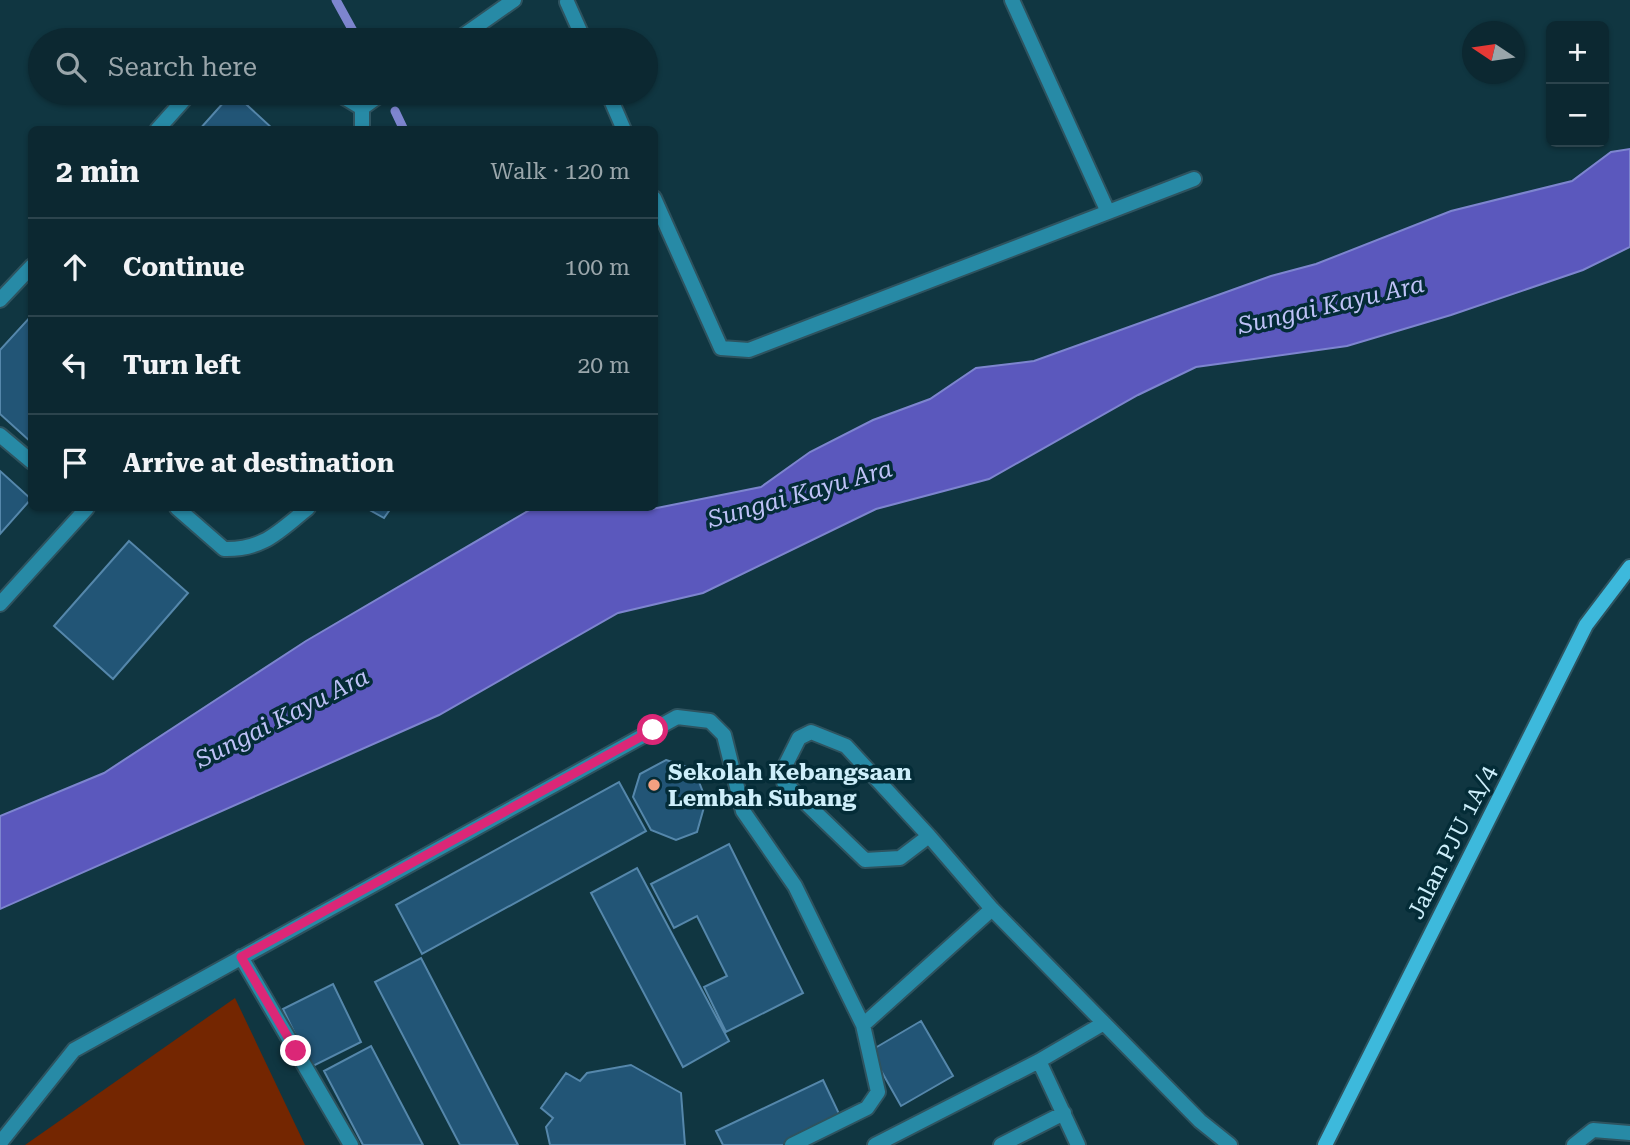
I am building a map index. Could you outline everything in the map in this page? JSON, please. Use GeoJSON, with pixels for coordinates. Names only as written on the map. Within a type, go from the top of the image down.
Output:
{"type":"FeatureCollection","features":[{"type":"Feature","properties":{"kind":"street","name":"Jalan PJU 1A/4"},"geometry":{"type":"LineString","coordinates":[[1325,1145],[1586,625],[1630,567]]}},
{"type":"Feature","properties":{"kind":"lane"},"geometry":{"type":"LineString","coordinates":[[474,28],[514,0]]}},
{"type":"Feature","properties":{"kind":"lane"},"geometry":{"type":"LineString","coordinates":[[1012,0],[1108,212]]}},
{"type":"Feature","properties":{"kind":"lane"},"geometry":{"type":"LineString","coordinates":[[568,2],[579,28]]}},
{"type":"Feature","properties":{"kind":"lane"},"geometry":{"type":"LineString","coordinates":[[161,126],[179,105]]}},
{"type":"Feature","properties":{"kind":"lane"},"geometry":{"type":"LineString","coordinates":[[357,105],[362,108]]}},
{"type":"Feature","properties":{"kind":"lane"},"geometry":{"type":"LineString","coordinates":[[362,108],[366,105]]}},
{"type":"Feature","properties":{"kind":"lane"},"geometry":{"type":"LineString","coordinates":[[613,105],[622,126]]}},
{"type":"Feature","properties":{"kind":"lane"},"geometry":{"type":"LineString","coordinates":[[362,108],[362,126]]}},
{"type":"Feature","properties":{"kind":"lane"},"geometry":{"type":"LineString","coordinates":[[658,207],[721,348],[749,350],[1194,179]]}},
{"type":"Feature","properties":{"kind":"lane"},"geometry":{"type":"LineString","coordinates":[[0,300],[28,270]]}},
{"type":"Feature","properties":{"kind":"lane"},"geometry":{"type":"LineString","coordinates":[[0,435],[28,459]]}},
{"type":"Feature","properties":{"kind":"lane"},"geometry":{"type":"LineString","coordinates":[[0,604],[82,511]]}},
{"type":"Feature","properties":{"kind":"lane"},"geometry":{"type":"LineString","coordinates":[[180,511],[224,549],[244,550],[267,541],[304,511]]}},
{"type":"Feature","properties":{"kind":"lane"},"geometry":{"type":"LineString","coordinates":[[0,1143],[74,1049],[677,717],[710,721],[724,735],[743,811],[795,886],[863,1026],[878,1092],[867,1108],[792,1145]]}},
{"type":"Feature","properties":{"kind":"lane"},"geometry":{"type":"LineString","coordinates":[[929,836],[900,858],[865,860],[784,782],[784,768],[799,737],[811,732],[846,746],[929,836],[992,909],[1200,1121],[1230,1145]]}},
{"type":"Feature","properties":{"kind":"lane"},"geometry":{"type":"LineString","coordinates":[[863,1026],[992,909]]}},
{"type":"Feature","properties":{"kind":"lane"},"geometry":{"type":"LineString","coordinates":[[241,957],[351,1145]]}},
{"type":"Feature","properties":{"kind":"lane"},"geometry":{"type":"LineString","coordinates":[[875,1145],[1104,1023]]}},
{"type":"Feature","properties":{"kind":"lane"},"geometry":{"type":"LineString","coordinates":[[1039,1060],[1078,1145]]}},
{"type":"Feature","properties":{"kind":"lane"},"geometry":{"type":"LineString","coordinates":[[1001,1145],[1064,1113]]}},
{"type":"Feature","properties":{"kind":"lane"},"geometry":{"type":"LineString","coordinates":[[1574,1145],[1593,1130],[1630,1133]]}},
{"type":"Feature","properties":{"kind":"shaded area"},"geometry":{"type":"Polygon","coordinates":[[[235,998],[305,1145],[25,1145],[235,998]]]}},
{"type":"Feature","properties":{"kind":"water","name":"Sungai Kayu Ara"},"geometry":{"type":"Polygon","coordinates":[[[1630,149],[1630,247],[1583,270],[1451,315],[1347,346],[1196,367],[1138,395],[989,479],[876,509],[703,593],[618,613],[439,715],[0,909],[0,816],[104,773],[306,641],[528,511],[658,511],[658,508],[761,487],[810,452],[873,420],[930,399],[976,368],[1034,361],[1271,276],[1316,264],[1451,211],[1572,181],[1611,152],[1630,149]]]}},
{"type":"Feature","properties":{"kind":"building"},"geometry":{"type":"Polygon","coordinates":[[[221,105],[247,105],[270,126],[203,126],[221,105]]]}},
{"type":"Feature","properties":{"kind":"building"},"geometry":{"type":"Polygon","coordinates":[[[28,319],[28,439],[0,414],[0,350],[28,319]]]}},
{"type":"Feature","properties":{"kind":"building"},"geometry":{"type":"Polygon","coordinates":[[[0,471],[28,496],[28,502],[0,534],[0,471]]]}},
{"type":"Feature","properties":{"kind":"building"},"geometry":{"type":"Polygon","coordinates":[[[371,511],[389,511],[384,518],[371,511]]]}},
{"type":"Feature","properties":{"kind":"building"},"geometry":{"type":"Polygon","coordinates":[[[129,541],[188,593],[113,679],[54,626],[129,541]]]}},
{"type":"Feature","properties":{"kind":"building"},"geometry":{"type":"Polygon","coordinates":[[[666,760],[694,769],[706,800],[697,832],[676,840],[651,830],[633,797],[640,774],[666,760]]]}},
{"type":"Feature","properties":{"kind":"building"},"geometry":{"type":"Polygon","coordinates":[[[619,782],[646,831],[422,954],[396,905],[619,782]]]}},
{"type":"Feature","properties":{"kind":"building"},"geometry":{"type":"Polygon","coordinates":[[[729,844],[803,993],[726,1032],[704,987],[727,976],[697,916],[674,928],[651,884],[729,844]]]}},
{"type":"Feature","properties":{"kind":"building"},"geometry":{"type":"Polygon","coordinates":[[[637,868],[729,1041],[683,1067],[591,893],[637,868]]]}},
{"type":"Feature","properties":{"kind":"building"},"geometry":{"type":"Polygon","coordinates":[[[421,958],[518,1145],[460,1145],[375,982],[421,958]]]}},
{"type":"Feature","properties":{"kind":"building"},"geometry":{"type":"Polygon","coordinates":[[[333,984],[361,1042],[311,1067],[283,1009],[333,984]]]}},
{"type":"Feature","properties":{"kind":"building"},"geometry":{"type":"Polygon","coordinates":[[[921,1021],[953,1076],[901,1106],[870,1051],[921,1021]]]}},
{"type":"Feature","properties":{"kind":"building"},"geometry":{"type":"Polygon","coordinates":[[[371,1046],[423,1145],[363,1145],[324,1071],[371,1046]]]}},
{"type":"Feature","properties":{"kind":"building"},"geometry":{"type":"Polygon","coordinates":[[[631,1065],[681,1093],[685,1145],[550,1145],[546,1127],[553,1118],[541,1108],[566,1073],[580,1081],[587,1073],[631,1065]]]}},
{"type":"Feature","properties":{"kind":"building"},"geometry":{"type":"Polygon","coordinates":[[[823,1080],[841,1118],[784,1145],[723,1145],[716,1131],[823,1080]]]}},
{"type":"Feature","properties":{"kind":"waterway"},"geometry":{"type":"LineString","coordinates":[[336,0],[351,28]]}},
{"type":"Feature","properties":{"kind":"waterway"},"geometry":{"type":"LineString","coordinates":[[395,111],[402,126]]}},
{"type":"Feature","properties":{"kind":"place","name":"Sekolah Kebangsaan Lembah Subang"},"geometry":{"type":"Point","coordinates":[654,785]}},
{"type":"Feature","properties":{"kind":"route"},"geometry":{"type":"LineString","coordinates":[[296,1051],[241,957],[653,730]]}}]}
